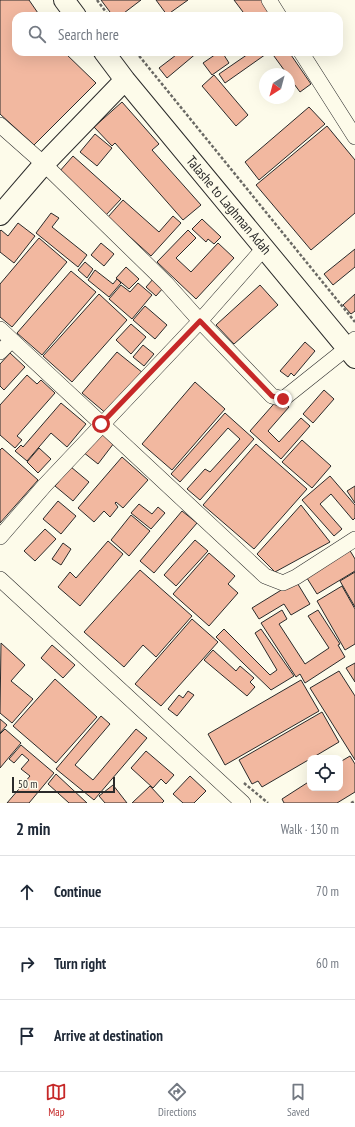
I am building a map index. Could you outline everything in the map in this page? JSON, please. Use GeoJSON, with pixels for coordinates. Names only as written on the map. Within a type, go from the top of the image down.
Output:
{"type":"FeatureCollection","features":[{"type":"Feature","properties":{"kind":"main road"},"geometry":{"type":"LineString","coordinates":[[64,0],[73,12]]}},
{"type":"Feature","properties":{"kind":"main road","name":"Talashe to Laghman Adah"},"geometry":{"type":"LineString","coordinates":[[107,56],[125,80],[265,248],[352,348]]}},
{"type":"Feature","properties":{"kind":"main road"},"geometry":{"type":"LineString","coordinates":[[0,215],[44,164],[125,80]]}},
{"type":"Feature","properties":{"kind":"street"},"geometry":{"type":"LineString","coordinates":[[269,0],[276,12]]}},
{"type":"Feature","properties":{"kind":"street"},"geometry":{"type":"LineString","coordinates":[[304,56],[355,137]]}},
{"type":"Feature","properties":{"kind":"street"},"geometry":{"type":"LineString","coordinates":[[0,125],[44,164],[166,283],[200,321],[272,396],[283,399],[352,348]]}},
{"type":"Feature","properties":{"kind":"street"},"geometry":{"type":"LineString","coordinates":[[0,537],[45,485],[101,424],[200,321],[265,248]]}},
{"type":"Feature","properties":{"kind":"street"},"geometry":{"type":"LineString","coordinates":[[0,329],[265,576],[283,583],[296,577],[355,539]]}},
{"type":"Feature","properties":{"kind":"street"},"geometry":{"type":"LineString","coordinates":[[0,352],[12,340]]}},
{"type":"Feature","properties":{"kind":"street"},"geometry":{"type":"LineString","coordinates":[[0,579],[243,803]]}},
{"type":"Feature","properties":{"kind":"path"},"geometry":{"type":"LineString","coordinates":[[97,0],[106,12]]}},
{"type":"Feature","properties":{"kind":"path"},"geometry":{"type":"LineString","coordinates":[[139,56],[355,322]]}},
{"type":"Feature","properties":{"kind":"path"},"geometry":{"type":"LineString","coordinates":[[351,803],[355,801]]}},
{"type":"Feature","properties":{"kind":"building"},"geometry":{"type":"Polygon","coordinates":[[[0,0],[29,0],[37,12],[12,12],[12,56],[68,56],[96,83],[34,145],[0,114],[0,0]]]}},
{"type":"Feature","properties":{"kind":"building"},"geometry":{"type":"Polygon","coordinates":[[[101,0],[141,0],[125,12],[110,12],[101,0]]]}},
{"type":"Feature","properties":{"kind":"building"},"geometry":{"type":"Polygon","coordinates":[[[156,0],[188,0],[171,12],[165,12],[156,0]]]}},
{"type":"Feature","properties":{"kind":"building"},"geometry":{"type":"Polygon","coordinates":[[[234,0],[262,0],[270,12],[243,12],[234,0]]]}},
{"type":"Feature","properties":{"kind":"building"},"geometry":{"type":"Polygon","coordinates":[[[175,56],[193,56],[167,78],[159,68],[175,56]]]}},
{"type":"Feature","properties":{"kind":"building"},"geometry":{"type":"Polygon","coordinates":[[[213,56],[225,56],[229,63],[212,75],[203,63],[213,56]]]}},
{"type":"Feature","properties":{"kind":"building"},"geometry":{"type":"Polygon","coordinates":[[[245,56],[263,56],[225,83],[219,74],[245,56]]]}},
{"type":"Feature","properties":{"kind":"building"},"geometry":{"type":"Polygon","coordinates":[[[274,56],[292,56],[311,84],[300,92],[295,85],[295,68],[283,68],[274,56]]]}},
{"type":"Feature","properties":{"kind":"building"},"geometry":{"type":"Polygon","coordinates":[[[214,75],[248,115],[236,126],[202,86],[214,75]]]}},
{"type":"Feature","properties":{"kind":"building"},"geometry":{"type":"Polygon","coordinates":[[[122,102],[159,144],[152,150],[201,205],[183,220],[115,143],[112,146],[94,127],[122,102]]]}},
{"type":"Feature","properties":{"kind":"building"},"geometry":{"type":"Polygon","coordinates":[[[309,107],[325,124],[259,180],[245,162],[309,107]]]}},
{"type":"Feature","properties":{"kind":"building"},"geometry":{"type":"Polygon","coordinates":[[[327,126],[355,160],[355,213],[311,250],[256,185],[327,126]]]}},
{"type":"Feature","properties":{"kind":"building"},"geometry":{"type":"Polygon","coordinates":[[[95,134],[112,148],[97,166],[80,152],[95,134]]]}},
{"type":"Feature","properties":{"kind":"building"},"geometry":{"type":"Polygon","coordinates":[[[73,156],[121,199],[106,215],[59,172],[73,156]]]}},
{"type":"Feature","properties":{"kind":"building"},"geometry":{"type":"Polygon","coordinates":[[[123,200],[159,232],[173,216],[181,223],[151,256],[108,217],[123,200]]]}},
{"type":"Feature","properties":{"kind":"building"},"geometry":{"type":"Polygon","coordinates":[[[51,213],[59,218],[52,227],[87,255],[78,267],[36,233],[51,213]]]}},
{"type":"Feature","properties":{"kind":"building"},"geometry":{"type":"Polygon","coordinates":[[[202,219],[221,237],[214,244],[208,239],[206,242],[192,229],[202,219]]]}},
{"type":"Feature","properties":{"kind":"building"},"geometry":{"type":"Polygon","coordinates":[[[18,223],[35,236],[14,263],[0,252],[0,231],[1,230],[8,236],[18,223]]]}},
{"type":"Feature","properties":{"kind":"building"},"geometry":{"type":"Polygon","coordinates":[[[188,230],[196,238],[176,258],[191,272],[218,243],[234,258],[196,299],[157,262],[188,230]]]}},
{"type":"Feature","properties":{"kind":"building"},"geometry":{"type":"Polygon","coordinates":[[[39,238],[67,262],[12,327],[0,317],[0,284],[39,238]]]}},
{"type":"Feature","properties":{"kind":"building"},"geometry":{"type":"Polygon","coordinates":[[[101,243],[114,254],[104,266],[91,255],[101,243]]]}},
{"type":"Feature","properties":{"kind":"building"},"geometry":{"type":"Polygon","coordinates":[[[355,249],[355,267],[333,285],[324,274],[355,249]]]}},
{"type":"Feature","properties":{"kind":"building"},"geometry":{"type":"Polygon","coordinates":[[[85,262],[93,269],[87,278],[78,270],[85,262]]]}},
{"type":"Feature","properties":{"kind":"building"},"geometry":{"type":"Polygon","coordinates":[[[126,267],[139,279],[129,289],[116,278],[126,267]]]}},
{"type":"Feature","properties":{"kind":"building"},"geometry":{"type":"Polygon","coordinates":[[[95,270],[113,284],[117,279],[121,283],[109,297],[88,280],[95,270]]]}},
{"type":"Feature","properties":{"kind":"building"},"geometry":{"type":"Polygon","coordinates":[[[71,271],[96,292],[42,355],[17,333],[71,271]]]}},
{"type":"Feature","properties":{"kind":"building"},"geometry":{"type":"Polygon","coordinates":[[[154,278],[164,287],[156,296],[146,287],[154,278]]]}},
{"type":"Feature","properties":{"kind":"building"},"geometry":{"type":"Polygon","coordinates":[[[138,283],[152,295],[132,319],[109,299],[121,285],[130,292],[138,283]]]}},
{"type":"Feature","properties":{"kind":"building"},"geometry":{"type":"Polygon","coordinates":[[[260,285],[278,305],[234,344],[216,325],[260,285]]]}},
{"type":"Feature","properties":{"kind":"building"},"geometry":{"type":"Polygon","coordinates":[[[99,294],[127,320],[72,382],[43,356],[99,294]]]}},
{"type":"Feature","properties":{"kind":"building"},"geometry":{"type":"Polygon","coordinates":[[[355,294],[355,311],[351,314],[343,305],[355,294]]]}},
{"type":"Feature","properties":{"kind":"building"},"geometry":{"type":"Polygon","coordinates":[[[145,306],[167,325],[155,339],[133,320],[145,306]]]}},
{"type":"Feature","properties":{"kind":"building"},"geometry":{"type":"Polygon","coordinates":[[[131,324],[146,337],[131,354],[116,340],[131,324]]]}},
{"type":"Feature","properties":{"kind":"building"},"geometry":{"type":"Polygon","coordinates":[[[305,342],[315,351],[294,376],[291,373],[288,377],[280,371],[305,342]]]}},
{"type":"Feature","properties":{"kind":"building"},"geometry":{"type":"Polygon","coordinates":[[[143,345],[154,354],[144,366],[133,357],[143,345]]]}},
{"type":"Feature","properties":{"kind":"building"},"geometry":{"type":"Polygon","coordinates":[[[117,352],[143,373],[108,415],[82,393],[117,352]]]}},
{"type":"Feature","properties":{"kind":"building"},"geometry":{"type":"Polygon","coordinates":[[[10,353],[25,367],[4,390],[0,386],[0,364],[10,353]]]}},
{"type":"Feature","properties":{"kind":"building"},"geometry":{"type":"Polygon","coordinates":[[[27,375],[37,384],[41,380],[55,393],[17,436],[22,440],[15,448],[0,435],[0,405],[27,375]]]}},
{"type":"Feature","properties":{"kind":"building"},"geometry":{"type":"Polygon","coordinates":[[[195,382],[225,409],[172,470],[142,444],[195,382]]]}},
{"type":"Feature","properties":{"kind":"building"},"geometry":{"type":"Polygon","coordinates":[[[324,390],[334,399],[313,423],[303,414],[324,390]]]}},
{"type":"Feature","properties":{"kind":"building"},"geometry":{"type":"Polygon","coordinates":[[[279,398],[289,407],[268,431],[279,442],[301,418],[310,426],[281,459],[250,431],[279,398]]]}},
{"type":"Feature","properties":{"kind":"building"},"geometry":{"type":"Polygon","coordinates":[[[61,403],[86,424],[67,447],[51,433],[27,461],[15,451],[21,445],[23,447],[61,403]]]}},
{"type":"Feature","properties":{"kind":"building"},"geometry":{"type":"Polygon","coordinates":[[[225,413],[254,439],[200,500],[187,489],[205,469],[210,472],[240,439],[228,428],[180,482],[171,474],[225,413]]]}},
{"type":"Feature","properties":{"kind":"building"},"geometry":{"type":"Polygon","coordinates":[[[100,432],[114,443],[98,464],[83,452],[100,432]]]}},
{"type":"Feature","properties":{"kind":"building"},"geometry":{"type":"Polygon","coordinates":[[[302,440],[331,466],[312,488],[282,462],[302,440]]]}},
{"type":"Feature","properties":{"kind":"building"},"geometry":{"type":"Polygon","coordinates":[[[256,444],[307,489],[254,549],[203,505],[256,444]]]}},
{"type":"Feature","properties":{"kind":"building"},"geometry":{"type":"Polygon","coordinates":[[[2,448],[38,480],[0,523],[0,450],[2,448]]]}},
{"type":"Feature","properties":{"kind":"building"},"geometry":{"type":"Polygon","coordinates":[[[39,448],[51,459],[38,473],[27,462],[39,448]]]}},
{"type":"Feature","properties":{"kind":"building"},"geometry":{"type":"Polygon","coordinates":[[[122,457],[148,480],[123,508],[116,502],[115,503],[118,507],[110,517],[104,511],[94,522],[78,508],[122,457]]]}},
{"type":"Feature","properties":{"kind":"building"},"geometry":{"type":"Polygon","coordinates":[[[71,467],[89,482],[73,501],[55,486],[71,467]]]}},
{"type":"Feature","properties":{"kind":"building"},"geometry":{"type":"Polygon","coordinates":[[[330,476],[355,505],[355,518],[353,520],[331,494],[320,504],[342,529],[334,536],[302,500],[330,476]]]}},
{"type":"Feature","properties":{"kind":"building"},"geometry":{"type":"Polygon","coordinates":[[[355,486],[355,503],[347,491],[355,486]]]}},
{"type":"Feature","properties":{"kind":"building"},"geometry":{"type":"Polygon","coordinates":[[[58,501],[76,516],[61,534],[43,519],[58,501]]]}},
{"type":"Feature","properties":{"kind":"building"},"geometry":{"type":"Polygon","coordinates":[[[139,504],[152,514],[158,507],[165,513],[151,529],[131,513],[139,504]]]}},
{"type":"Feature","properties":{"kind":"building"},"geometry":{"type":"Polygon","coordinates":[[[301,505],[330,542],[275,572],[257,554],[301,505]]]}},
{"type":"Feature","properties":{"kind":"building"},"geometry":{"type":"Polygon","coordinates":[[[182,511],[197,523],[154,573],[140,561],[182,511]]]}},
{"type":"Feature","properties":{"kind":"building"},"geometry":{"type":"Polygon","coordinates":[[[131,515],[150,531],[129,556],[111,540],[131,515]]]}},
{"type":"Feature","properties":{"kind":"building"},"geometry":{"type":"Polygon","coordinates":[[[45,529],[56,539],[35,561],[24,551],[45,529]]]}},
{"type":"Feature","properties":{"kind":"building"},"geometry":{"type":"Polygon","coordinates":[[[195,540],[208,551],[176,586],[164,575],[195,540]]]}},
{"type":"Feature","properties":{"kind":"building"},"geometry":{"type":"Polygon","coordinates":[[[108,541],[123,554],[80,606],[58,587],[70,572],[76,578],[108,541]]]}},
{"type":"Feature","properties":{"kind":"building"},"geometry":{"type":"Polygon","coordinates":[[[63,543],[71,549],[61,565],[52,559],[63,543]]]}},
{"type":"Feature","properties":{"kind":"building"},"geometry":{"type":"Polygon","coordinates":[[[349,549],[355,559],[355,571],[317,594],[305,575],[349,549]]]}},
{"type":"Feature","properties":{"kind":"building"},"geometry":{"type":"Polygon","coordinates":[[[209,553],[235,576],[228,584],[238,593],[209,626],[173,594],[209,553]]]}},
{"type":"Feature","properties":{"kind":"building"},"geometry":{"type":"Polygon","coordinates":[[[140,570],[192,616],[156,657],[143,645],[124,667],[84,632],[140,570]]]}},
{"type":"Feature","properties":{"kind":"building"},"geometry":{"type":"Polygon","coordinates":[[[355,572],[355,607],[340,581],[355,572]]]}},
{"type":"Feature","properties":{"kind":"building"},"geometry":{"type":"Polygon","coordinates":[[[296,581],[310,604],[291,615],[284,604],[259,619],[252,608],[296,581]]]}},
{"type":"Feature","properties":{"kind":"building"},"geometry":{"type":"Polygon","coordinates":[[[342,586],[355,609],[355,644],[345,650],[317,601],[342,586]]]}},
{"type":"Feature","properties":{"kind":"building"},"geometry":{"type":"Polygon","coordinates":[[[282,610],[287,619],[279,624],[305,664],[329,648],[308,616],[318,610],[340,644],[338,645],[345,657],[305,683],[300,674],[296,677],[261,623],[282,610]]]}},
{"type":"Feature","properties":{"kind":"building"},"geometry":{"type":"Polygon","coordinates":[[[192,619],[218,642],[161,706],[135,684],[192,619]]]}},
{"type":"Feature","properties":{"kind":"building"},"geometry":{"type":"Polygon","coordinates":[[[224,629],[270,675],[277,670],[255,633],[261,629],[294,676],[271,690],[216,637],[224,629]]]}},
{"type":"Feature","properties":{"kind":"building"},"geometry":{"type":"Polygon","coordinates":[[[1,643],[25,665],[11,681],[33,699],[12,723],[0,713],[1,643]]]}},
{"type":"Feature","properties":{"kind":"building"},"geometry":{"type":"Polygon","coordinates":[[[52,645],[75,665],[63,678],[41,658],[52,645]]]}},
{"type":"Feature","properties":{"kind":"building"},"geometry":{"type":"Polygon","coordinates":[[[213,650],[236,671],[240,666],[254,678],[250,682],[255,687],[247,696],[204,660],[213,650]]]}},
{"type":"Feature","properties":{"kind":"building"},"geometry":{"type":"Polygon","coordinates":[[[355,663],[355,682],[346,668],[355,663]]]}},
{"type":"Feature","properties":{"kind":"building"},"geometry":{"type":"Polygon","coordinates":[[[339,671],[355,696],[355,760],[310,688],[339,671]]]}},
{"type":"Feature","properties":{"kind":"building"},"geometry":{"type":"Polygon","coordinates":[[[55,679],[97,717],[56,763],[13,726],[55,679]]]}},
{"type":"Feature","properties":{"kind":"building"},"geometry":{"type":"Polygon","coordinates":[[[301,680],[319,711],[225,765],[208,734],[301,680]]]}},
{"type":"Feature","properties":{"kind":"building"},"geometry":{"type":"Polygon","coordinates":[[[188,691],[194,695],[177,716],[168,709],[179,695],[183,698],[188,691]]]}},
{"type":"Feature","properties":{"kind":"building"},"geometry":{"type":"Polygon","coordinates":[[[322,712],[339,742],[317,755],[307,755],[307,761],[262,787],[258,781],[252,784],[239,760],[322,712]]]}},
{"type":"Feature","properties":{"kind":"building"},"geometry":{"type":"Polygon","coordinates":[[[101,716],[110,724],[75,765],[93,780],[136,729],[147,738],[94,800],[56,769],[101,716]]]}},
{"type":"Feature","properties":{"kind":"building"},"geometry":{"type":"Polygon","coordinates":[[[0,719],[7,725],[0,733],[0,719]]]}},
{"type":"Feature","properties":{"kind":"building"},"geometry":{"type":"Polygon","coordinates":[[[5,729],[21,743],[0,768],[0,734],[5,729]]]}},
{"type":"Feature","properties":{"kind":"building"},"geometry":{"type":"Polygon","coordinates":[[[21,745],[54,773],[29,803],[7,803],[30,776],[21,769],[29,760],[22,754],[14,763],[9,759],[21,745]]]}},
{"type":"Feature","properties":{"kind":"building"},"geometry":{"type":"Polygon","coordinates":[[[146,751],[174,775],[166,784],[161,779],[153,788],[131,768],[146,751]]]}},
{"type":"Feature","properties":{"kind":"building"},"geometry":{"type":"Polygon","coordinates":[[[350,756],[355,764],[355,792],[337,803],[284,803],[282,799],[307,783],[307,791],[343,791],[343,760],[350,756]]]}},
{"type":"Feature","properties":{"kind":"building"},"geometry":{"type":"Polygon","coordinates":[[[56,774],[87,803],[69,803],[48,784],[56,774]]]}},
{"type":"Feature","properties":{"kind":"building"},"geometry":{"type":"Polygon","coordinates":[[[190,776],[206,791],[194,803],[183,803],[173,794],[190,776]]]}},
{"type":"Feature","properties":{"kind":"building"},"geometry":{"type":"Polygon","coordinates":[[[113,785],[127,803],[105,803],[99,796],[113,785]]]}},
{"type":"Feature","properties":{"kind":"building"},"geometry":{"type":"Polygon","coordinates":[[[150,786],[164,801],[162,803],[132,803],[150,786]]]}},
{"type":"Feature","properties":{"kind":"route"},"geometry":{"type":"LineString","coordinates":[[101,424],[200,321],[272,396],[283,399]]}}]}
